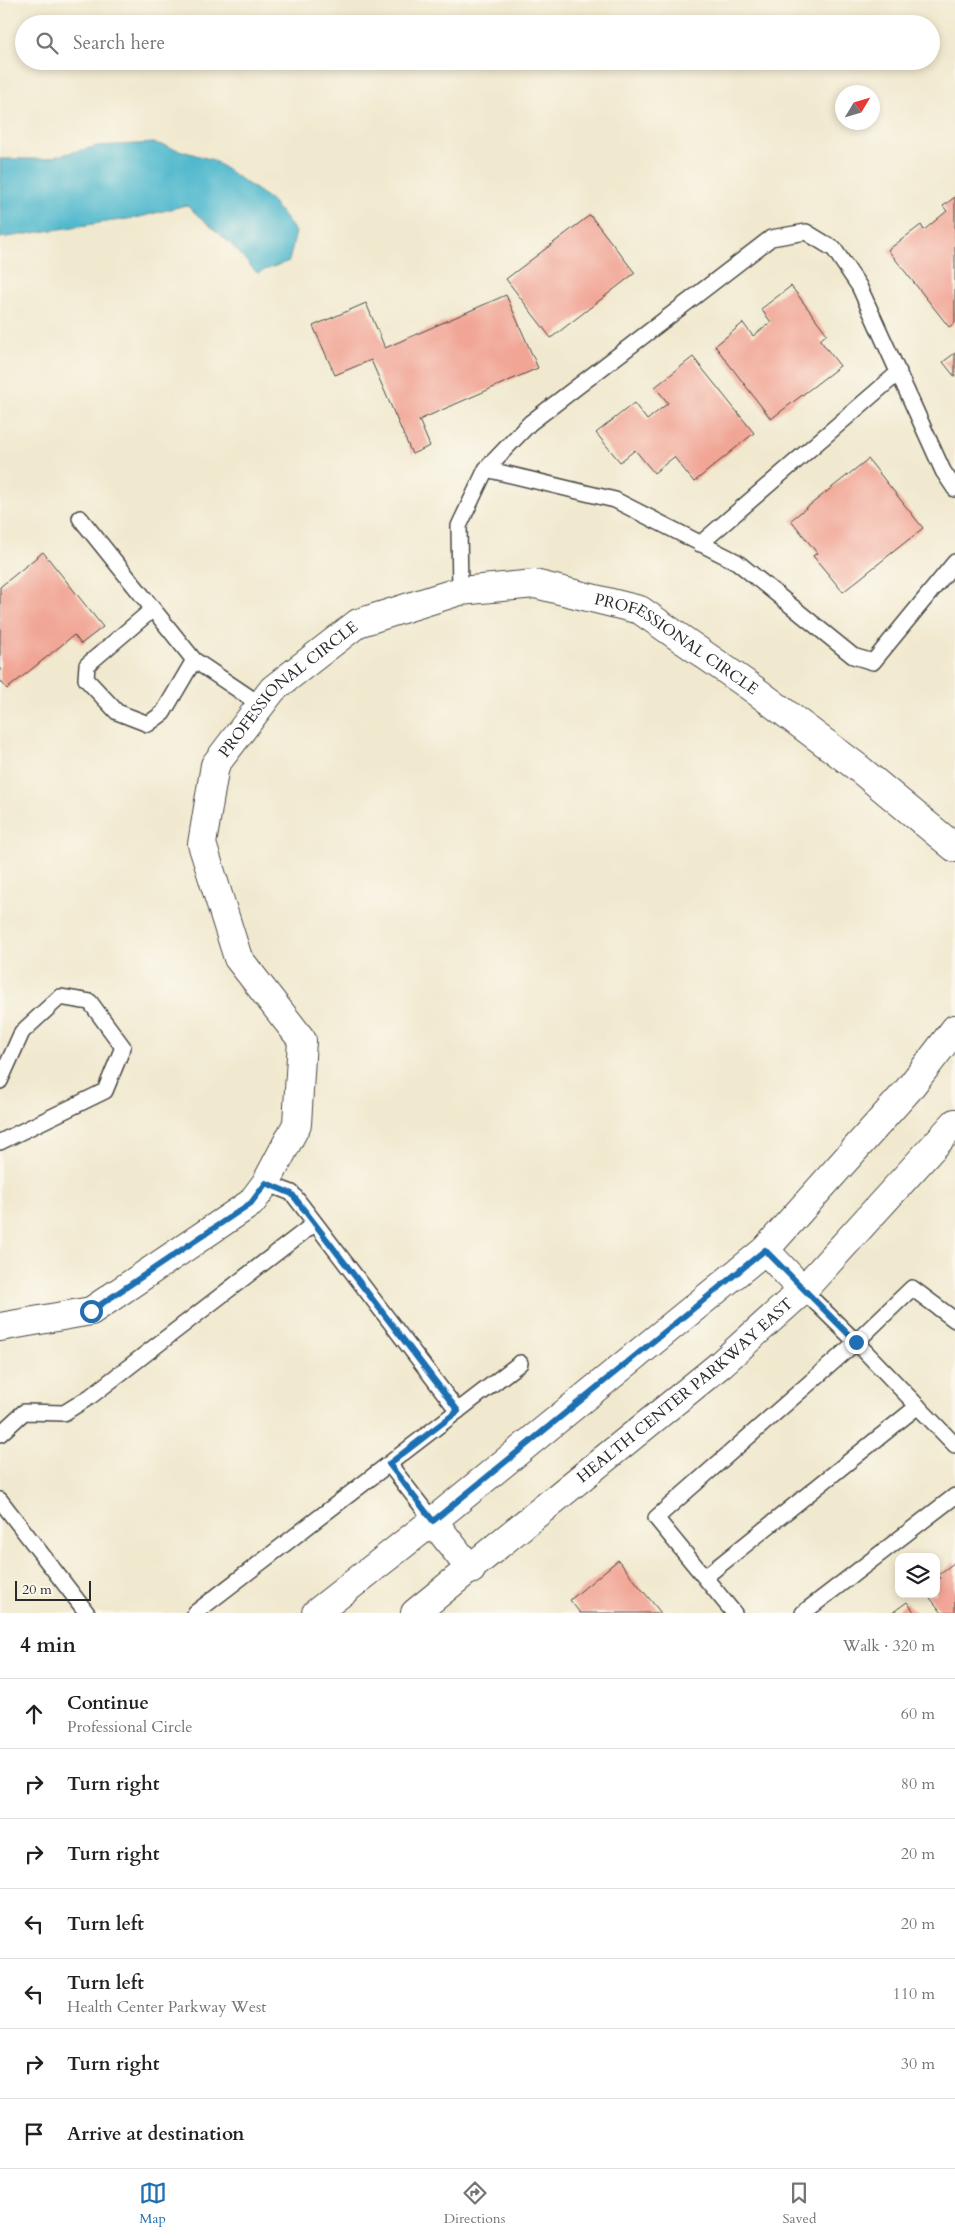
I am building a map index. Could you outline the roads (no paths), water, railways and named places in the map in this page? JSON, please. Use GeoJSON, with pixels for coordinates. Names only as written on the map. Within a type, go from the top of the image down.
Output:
{"type":"FeatureCollection","features":[{"type":"Feature","properties":{"kind":"street","name":"PROFESSIONAL CIRCLE"},"geometry":{"type":"LineString","coordinates":[[0,1327],[91,1311],[251,1203],[266,1183],[297,1124],[302,1040],[238,958],[202,844],[216,765],[273,689],[358,623],[460,591],[535,584],[640,610],[752,688],[857,767],[955,848]]}},
{"type":"Feature","properties":{"kind":"street"},"geometry":{"type":"LineString","coordinates":[[316,1613],[433,1521],[765,1250],[908,1090],[955,1029]]}},
{"type":"Feature","properties":{"kind":"street","name":"HEALTH CENTER PARKWAY EAST"},"geometry":{"type":"LineString","coordinates":[[416,1613],[721,1364],[803,1290],[955,1123]]}},
{"type":"Feature","properties":{"kind":"street"},"geometry":{"type":"LineString","coordinates":[[765,1250],[803,1290]]}},
{"type":"Feature","properties":{"kind":"street"},"geometry":{"type":"LineString","coordinates":[[433,1521],[471,1570]]}},
{"type":"Feature","properties":{"kind":"lane"},"geometry":{"type":"LineString","coordinates":[[460,591],[459,526],[486,469],[530,423],[770,238],[806,232],[834,249],[860,286],[943,471],[955,489]]}},
{"type":"Feature","properties":{"kind":"lane"},"geometry":{"type":"LineString","coordinates":[[700,544],[898,372]]}},
{"type":"Feature","properties":{"kind":"lane"},"geometry":{"type":"LineString","coordinates":[[486,469],[615,500],[737,562],[853,656],[873,662],[955,562]]}},
{"type":"Feature","properties":{"kind":"lane"},"geometry":{"type":"LineString","coordinates":[[80,518],[194,660],[261,705]]}},
{"type":"Feature","properties":{"kind":"lane"},"geometry":{"type":"LineString","coordinates":[[153,609],[87,664],[86,679],[116,712],[148,724],[163,713],[194,660]]}},
{"type":"Feature","properties":{"kind":"lane"},"geometry":{"type":"LineString","coordinates":[[0,1081],[22,1032],[60,997],[90,1002],[123,1047],[105,1091],[0,1142]]}},
{"type":"Feature","properties":{"kind":"lane"},"geometry":{"type":"LineString","coordinates":[[266,1183],[292,1194],[458,1411]]}},
{"type":"Feature","properties":{"kind":"lane"},"geometry":{"type":"LineString","coordinates":[[0,1434],[24,1412],[64,1413],[91,1396],[315,1223]]}},
{"type":"Feature","properties":{"kind":"lane"},"geometry":{"type":"LineString","coordinates":[[734,1613],[656,1518],[856,1342],[912,1288],[955,1320]]}},
{"type":"Feature","properties":{"kind":"lane"},"geometry":{"type":"LineString","coordinates":[[803,1290],[955,1445]]}},
{"type":"Feature","properties":{"kind":"lane"},"geometry":{"type":"LineString","coordinates":[[195,1613],[520,1363]]}},
{"type":"Feature","properties":{"kind":"lane"},"geometry":{"type":"LineString","coordinates":[[705,1577],[918,1406]]}},
{"type":"Feature","properties":{"kind":"lane"},"geometry":{"type":"LineString","coordinates":[[389,1464],[433,1521]]}},
{"type":"Feature","properties":{"kind":"lane"},"geometry":{"type":"LineString","coordinates":[[803,1613],[955,1496]]}},
{"type":"Feature","properties":{"kind":"lane"},"geometry":{"type":"LineString","coordinates":[[0,1500],[86,1613]]}},
{"type":"Feature","properties":{"kind":"water"},"geometry":{"type":"Polygon","coordinates":[[[155,143],[213,160],[271,200],[296,232],[289,261],[257,273],[231,244],[186,205],[140,217],[0,238],[0,159],[44,159],[98,146],[155,143]]]}}]}
